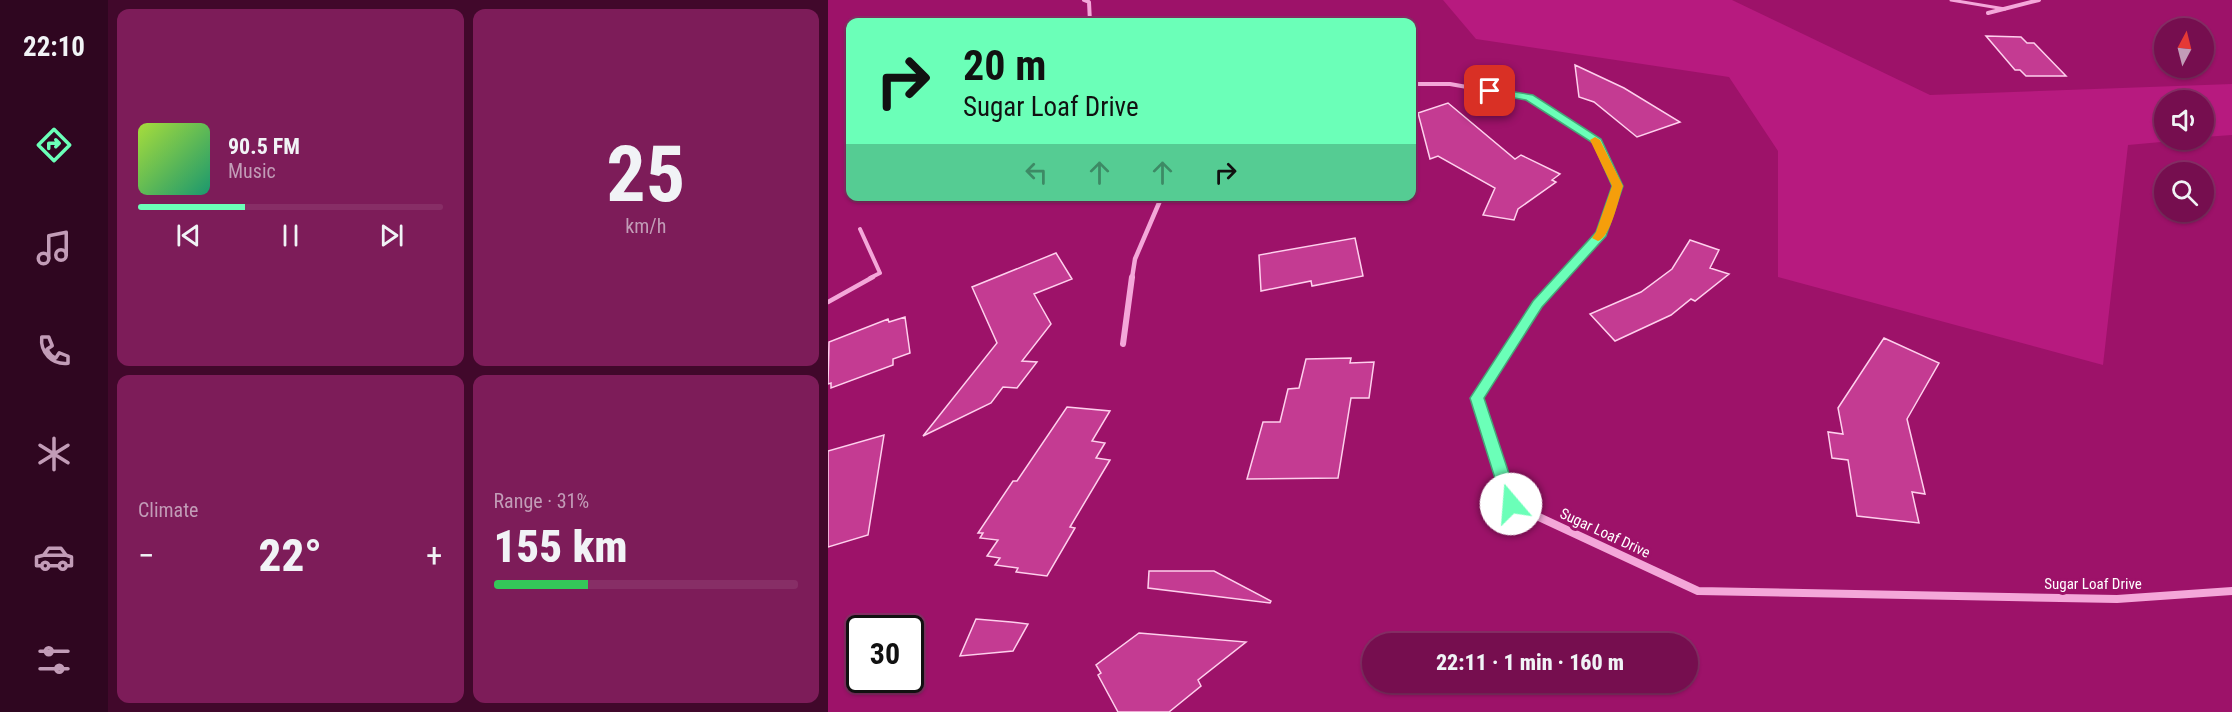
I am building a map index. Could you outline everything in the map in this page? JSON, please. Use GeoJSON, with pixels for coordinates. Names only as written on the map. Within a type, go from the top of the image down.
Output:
{"type":"FeatureCollection","features":[{"type":"Feature","properties":{"kind":"street"},"geometry":{"type":"LineString","coordinates":[[1084,0],[1089,2],[1095,0]]}},
{"type":"Feature","properties":{"kind":"street"},"geometry":{"type":"LineString","coordinates":[[1988,13],[2039,0]]}},
{"type":"Feature","properties":{"kind":"street"},"geometry":{"type":"LineString","coordinates":[[1089,2],[1089,18]]}},
{"type":"Feature","properties":{"kind":"street","name":"Sugar Loaf Drive"},"geometry":{"type":"LineString","coordinates":[[1416,84],[1450,84],[1529,98],[1597,141],[1617,186],[1602,233],[1537,304],[1477,398],[1511,504],[1698,591],[2117,600],[2232,591]]}},
{"type":"Feature","properties":{"kind":"street"},"geometry":{"type":"LineString","coordinates":[[1123,344],[1135,259],[1160,201]]}},
{"type":"Feature","properties":{"kind":"lane"},"geometry":{"type":"LineString","coordinates":[[1951,0],[2006,9]]}},
{"type":"Feature","properties":{"kind":"lane"},"geometry":{"type":"LineString","coordinates":[[828,302],[880,273],[860,230]]}},
{"type":"Feature","properties":{"kind":"shaded area"},"geometry":{"type":"Polygon","coordinates":[[[1443,0],[1732,0],[1930,95],[2232,84],[2232,135],[2214,136],[2214,90],[2154,90],[2154,143],[2128,145],[2103,365],[1778,277],[1778,151],[1729,77],[1476,39],[1443,0]]]}},
{"type":"Feature","properties":{"kind":"building"},"geometry":{"type":"Polygon","coordinates":[[[1986,36],[2021,37],[2027,43],[2034,43],[2066,76],[2026,76],[2020,70],[2015,70],[1986,36]]]}},
{"type":"Feature","properties":{"kind":"building"},"geometry":{"type":"Polygon","coordinates":[[[1575,65],[1624,88],[1680,122],[1637,137],[1594,102],[1579,97],[1575,65]]]}},
{"type":"Feature","properties":{"kind":"building"},"geometry":{"type":"Polygon","coordinates":[[[1448,103],[1515,159],[1521,155],[1560,174],[1552,180],[1556,182],[1518,209],[1514,220],[1483,215],[1495,188],[1438,156],[1430,159],[1418,113],[1448,103]]]}},
{"type":"Feature","properties":{"kind":"building"},"geometry":{"type":"Polygon","coordinates":[[[1355,238],[1363,276],[1312,286],[1311,281],[1261,291],[1259,255],[1355,238]]]}},
{"type":"Feature","properties":{"kind":"building"},"geometry":{"type":"Polygon","coordinates":[[[1690,240],[1719,250],[1710,268],[1729,274],[1695,301],[1691,299],[1671,315],[1615,341],[1590,314],[1641,292],[1672,269],[1690,240]]]}},
{"type":"Feature","properties":{"kind":"building"},"geometry":{"type":"Polygon","coordinates":[[[1056,253],[1072,279],[1034,294],[1051,324],[1022,361],[1037,362],[1017,388],[1003,387],[991,403],[923,436],[997,343],[972,287],[1056,253]]]}},
{"type":"Feature","properties":{"kind":"building"},"geometry":{"type":"Polygon","coordinates":[[[905,317],[910,353],[893,359],[893,365],[831,388],[831,383],[828,384],[829,342],[888,319],[889,322],[905,317]]]}},
{"type":"Feature","properties":{"kind":"building"},"geometry":{"type":"Polygon","coordinates":[[[1884,338],[1939,363],[1907,419],[1925,494],[1912,492],[1919,523],[1857,516],[1848,460],[1832,458],[1828,432],[1843,434],[1838,408],[1884,338]]]}},
{"type":"Feature","properties":{"kind":"building"},"geometry":{"type":"Polygon","coordinates":[[[1351,358],[1350,363],[1374,362],[1369,398],[1351,398],[1338,478],[1247,479],[1263,422],[1280,422],[1288,389],[1299,388],[1306,359],[1351,358]]]}},
{"type":"Feature","properties":{"kind":"building"},"geometry":{"type":"Polygon","coordinates":[[[1067,407],[1110,411],[1092,441],[1105,443],[1096,458],[1110,460],[1070,527],[1075,528],[1047,576],[1016,572],[1018,568],[995,565],[1000,558],[987,556],[998,540],[980,538],[983,533],[978,533],[1013,481],[1017,481],[1067,407]]]}},
{"type":"Feature","properties":{"kind":"building"},"geometry":{"type":"Polygon","coordinates":[[[884,435],[868,535],[828,547],[828,451],[884,435]]]}},
{"type":"Feature","properties":{"kind":"building"},"geometry":{"type":"Polygon","coordinates":[[[1149,571],[1214,571],[1271,601],[1270,603],[1148,588],[1149,571]]]}},
{"type":"Feature","properties":{"kind":"building"},"geometry":{"type":"Polygon","coordinates":[[[976,619],[1028,624],[1013,651],[960,656],[976,619]]]}},
{"type":"Feature","properties":{"kind":"building"},"geometry":{"type":"Polygon","coordinates":[[[1139,633],[1246,642],[1198,680],[1201,686],[1169,712],[1118,712],[1098,675],[1101,673],[1096,665],[1139,633]]]}},
{"type":"Feature","properties":{"kind":"slow traffic"},"geometry":{"type":"LineString","coordinates":[[1595,140],[1617,186],[1602,233],[1598,238]]}},
{"type":"Feature","properties":{"kind":"route"},"geometry":{"type":"LineString","coordinates":[[1490,91],[1529,98],[1597,141],[1617,186],[1602,233],[1537,304],[1477,398],[1511,504]]}}]}
